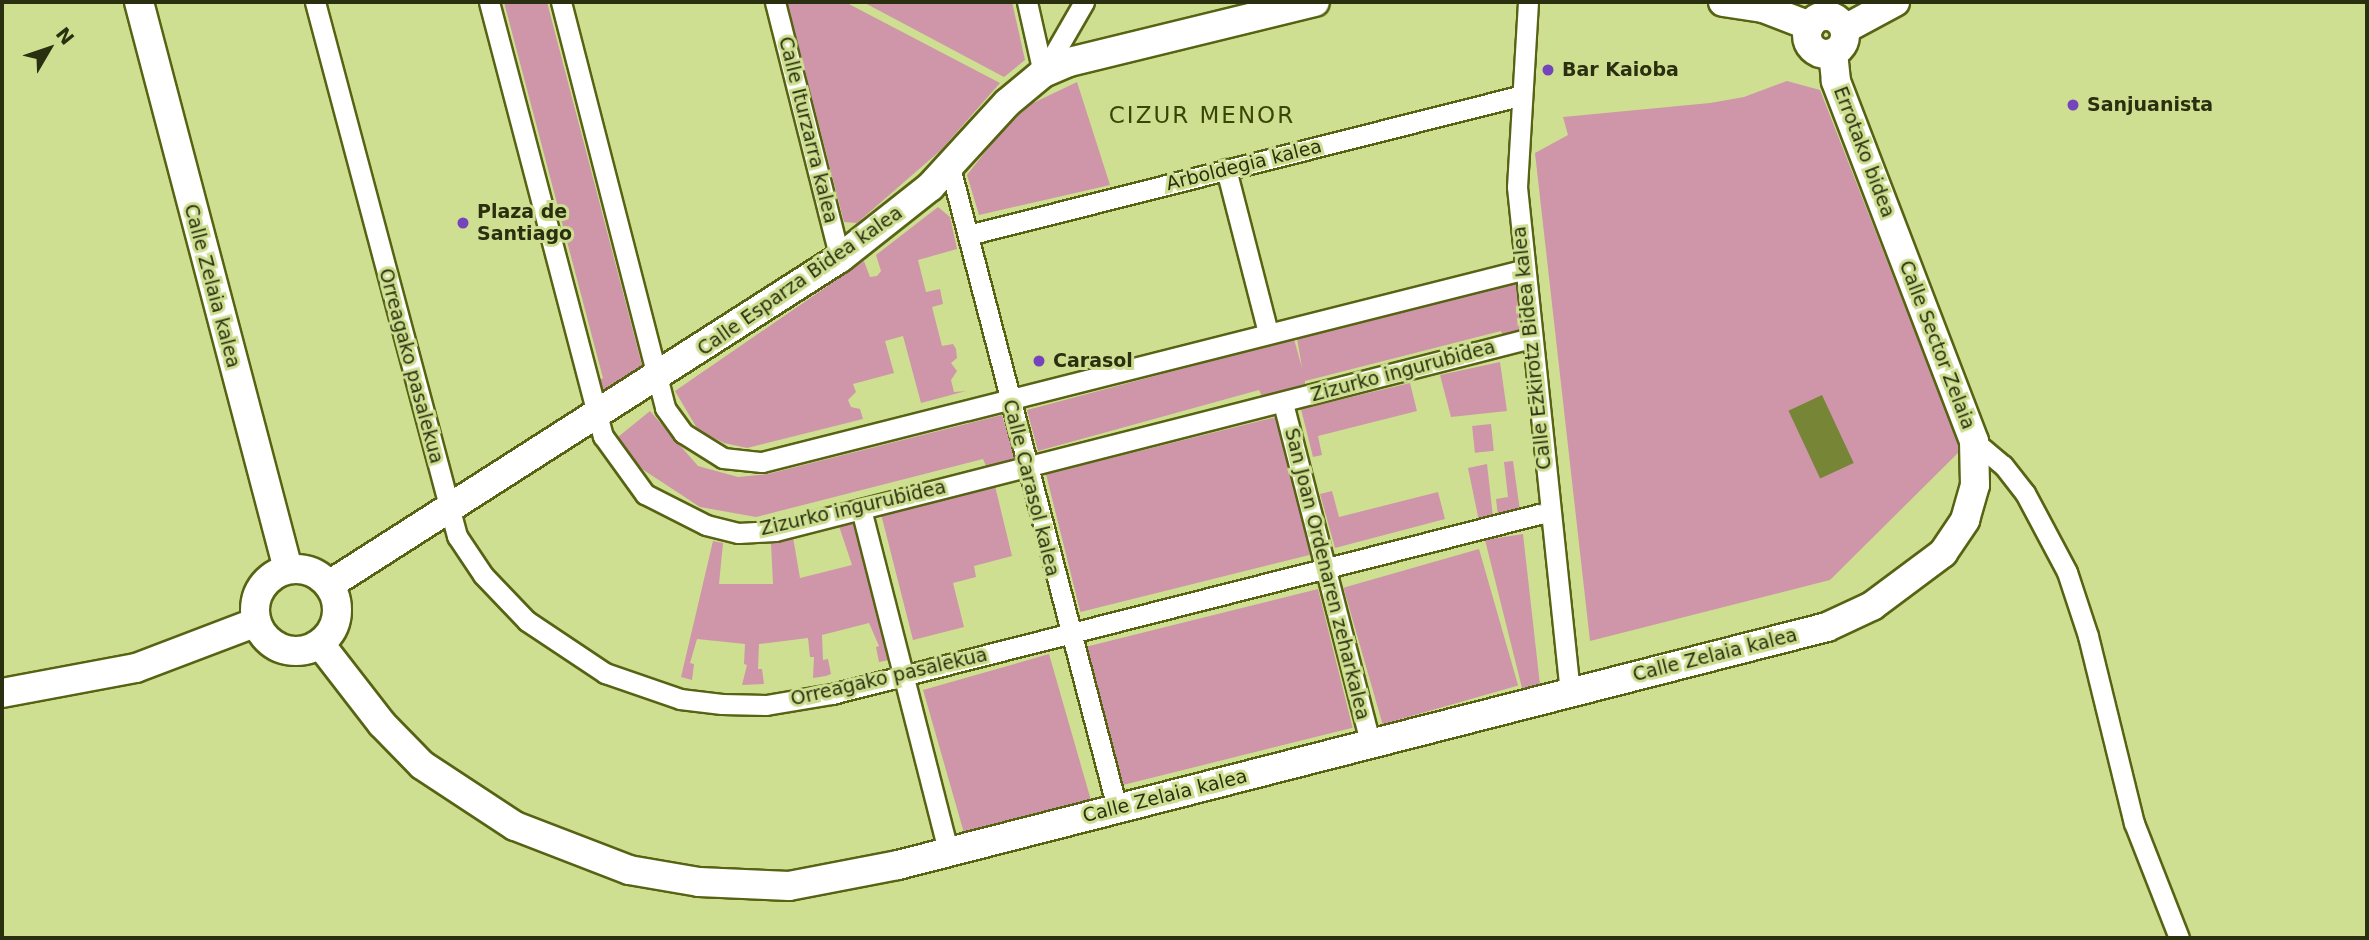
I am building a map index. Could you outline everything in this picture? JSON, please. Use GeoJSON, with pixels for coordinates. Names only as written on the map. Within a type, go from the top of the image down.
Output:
{"type":"FeatureCollection","features":[{"type":"Feature","properties":{"kind":"street","name":"Calle Zelaia kalea"},"geometry":{"type":"LineString","coordinates":[[139,2],[288,569]]}},
{"type":"Feature","properties":{"kind":"street","name":"Orreagako pasalekua"},"geometry":{"type":"LineString","coordinates":[[315,2],[457,536],[483,575],[527,621],[605,673],[680,699],[765,705],[832,694],[1539,513]]}},
{"type":"Feature","properties":{"kind":"street","name":"Zizurko ingurubidea"},"geometry":{"type":"LineString","coordinates":[[489,2],[596,417],[610,447],[645,494],[706,525],[738,533],[775,531],[1531,338]]}},
{"type":"Feature","properties":{"kind":"street"},"geometry":{"type":"LineString","coordinates":[[561,2],[665,408],[683,433],[723,458],[743,462],[762,461],[1522,270]]}},
{"type":"Feature","properties":{"kind":"street","name":"Calle Iturzarra kalea"},"geometry":{"type":"LineString","coordinates":[[775,2],[840,258]]}},
{"type":"Feature","properties":{"kind":"street"},"geometry":{"type":"LineString","coordinates":[[1027,2],[1043,73]]}},
{"type":"Feature","properties":{"kind":"street"},"geometry":{"type":"LineString","coordinates":[[1043,73],[1084,2]]}},
{"type":"Feature","properties":{"kind":"street","name":"Calle Esparza Bidea kalea"},"geometry":{"type":"LineString","coordinates":[[329,585],[657,379],[840,258],[895,218],[950,167],[1007,103],[1043,73],[1069,62],[1315,2]]}},
{"type":"Feature","properties":{"kind":"street","name":"Calle Ezkirotz Bidea kalea"},"geometry":{"type":"LineString","coordinates":[[1528,2],[1519,96],[1517,187],[1522,270],[1570,693]]}},
{"type":"Feature","properties":{"kind":"street"},"geometry":{"type":"LineString","coordinates":[[1723,2],[1763,8],[1810,26],[1827,16],[1851,25],[1895,2]]}},
{"type":"Feature","properties":{"kind":"street","name":"Errotako bidea"},"geometry":{"type":"LineString","coordinates":[[1851,25],[1836,81],[1901,249]]}},
{"type":"Feature","properties":{"kind":"street","name":"Arboldegia kalea"},"geometry":{"type":"LineString","coordinates":[[968,235],[1519,96]]}},
{"type":"Feature","properties":{"kind":"street","name":"Calle Carasol kalea"},"geometry":{"type":"LineString","coordinates":[[950,167],[1068,634],[1117,808]]}},
{"type":"Feature","properties":{"kind":"street"},"geometry":{"type":"LineString","coordinates":[[1226,169],[1268,333]]}},
{"type":"Feature","properties":{"kind":"street","name":"Calle Sector Zelaia"},"geometry":{"type":"LineString","coordinates":[[1901,249],[1974,441]]}},
{"type":"Feature","properties":{"kind":"street","name":"San Joan Ordenaren zeharkalea"},"geometry":{"type":"LineString","coordinates":[[1283,403],[1371,745]]}},
{"type":"Feature","properties":{"kind":"street","name":"Calle Zelaia kalea"},"geometry":{"type":"LineString","coordinates":[[320,644],[382,724],[422,765],[515,826],[629,870],[699,883],[789,886],[948,850],[1371,745],[1827,627],[1872,606],[1943,553],[1965,520],[1975,485],[1974,441]]}},
{"type":"Feature","properties":{"kind":"street"},"geometry":{"type":"LineString","coordinates":[[1974,441],[2003,465],[2025,494],[2067,572],[2088,636],[2134,823],[2179,938]]}},
{"type":"Feature","properties":{"kind":"street"},"geometry":{"type":"LineString","coordinates":[[861,509],[948,850]]}},
{"type":"Feature","properties":{"kind":"street"},"geometry":{"type":"LineString","coordinates":[[288,569],[308,570],[329,585],[337,605],[333,628],[320,644],[297,651],[275,646],[257,622],[257,597],[270,578],[288,569]]}},
{"type":"Feature","properties":{"kind":"street"},"geometry":{"type":"LineString","coordinates":[[2,693],[136,668],[257,622]]}},
{"type":"Feature","properties":{"kind":"shaded area"},"geometry":{"type":"Polygon","coordinates":[[[504,2],[547,2],[643,369],[606,395],[594,383],[603,378],[504,2]]]}},
{"type":"Feature","properties":{"kind":"shaded area"},"geometry":{"type":"Polygon","coordinates":[[[787,2],[845,2],[1000,83],[941,150],[857,223],[844,222],[787,2]]]}},
{"type":"Feature","properties":{"kind":"shaded area"},"geometry":{"type":"Polygon","coordinates":[[[863,2],[1012,2],[1025,60],[1004,77],[863,2]]]}},
{"type":"Feature","properties":{"kind":"shaded area"},"geometry":{"type":"Polygon","coordinates":[[[1787,81],[1820,90],[1961,450],[1830,580],[1590,641],[1535,153],[1568,135],[1563,117],[1710,103],[1744,97],[1787,81]]]}},
{"type":"Feature","properties":{"kind":"shaded area"},"geometry":{"type":"Polygon","coordinates":[[[1077,82],[1110,185],[979,215],[967,175],[1001,132],[1031,104],[1077,82]]]}},
{"type":"Feature","properties":{"kind":"shaded area"},"geometry":{"type":"Polygon","coordinates":[[[938,207],[950,217],[957,249],[918,260],[926,292],[940,289],[943,304],[932,307],[942,346],[953,344],[956,349],[957,358],[951,363],[957,371],[951,380],[954,392],[966,391],[921,403],[903,336],[885,341],[894,373],[853,384],[856,392],[848,400],[851,407],[860,409],[863,419],[747,448],[724,443],[698,430],[675,391],[864,261],[870,277],[877,276],[881,271],[876,255],[938,207]]]}},
{"type":"Feature","properties":{"kind":"shaded area"},"geometry":{"type":"Polygon","coordinates":[[[1516,282],[1520,332],[1503,337],[1501,331],[1305,381],[1305,386],[1262,396],[1259,390],[1038,451],[1027,410],[1294,339],[1302,368],[1297,338],[1516,282]]]}},
{"type":"Feature","properties":{"kind":"shaded area"},"geometry":{"type":"Polygon","coordinates":[[[1500,362],[1507,411],[1451,417],[1440,375],[1500,362]]]}},
{"type":"Feature","properties":{"kind":"shaded area"},"geometry":{"type":"Polygon","coordinates":[[[1410,383],[1417,411],[1318,436],[1322,455],[1313,457],[1301,409],[1410,383]]]}},
{"type":"Feature","properties":{"kind":"shaded area"},"geometry":{"type":"Polygon","coordinates":[[[1822,395],[1854,463],[1820,479],[1788,411],[1822,395]]]}},
{"type":"Feature","properties":{"kind":"shaded area"},"geometry":{"type":"Polygon","coordinates":[[[650,411],[698,466],[738,477],[768,474],[1002,415],[1016,460],[986,466],[983,459],[756,517],[700,507],[642,469],[618,437],[650,411]]]}},
{"type":"Feature","properties":{"kind":"shaded area"},"geometry":{"type":"Polygon","coordinates":[[[1276,417],[1310,555],[1080,612],[1046,474],[1276,417]]]}},
{"type":"Feature","properties":{"kind":"shaded area"},"geometry":{"type":"Polygon","coordinates":[[[1491,424],[1494,451],[1475,453],[1472,426],[1491,424]]]}},
{"type":"Feature","properties":{"kind":"shaded area"},"geometry":{"type":"Polygon","coordinates":[[[1513,461],[1520,511],[1498,516],[1496,499],[1508,497],[1504,462],[1513,461]]]}},
{"type":"Feature","properties":{"kind":"shaded area"},"geometry":{"type":"Polygon","coordinates":[[[1487,464],[1493,517],[1479,521],[1468,468],[1487,464]]]}},
{"type":"Feature","properties":{"kind":"shaded area"},"geometry":{"type":"Polygon","coordinates":[[[995,486],[1012,556],[974,566],[976,577],[953,583],[964,627],[913,640],[881,514],[995,486]]]}},
{"type":"Feature","properties":{"kind":"shaded area"},"geometry":{"type":"Polygon","coordinates":[[[1332,491],[1339,517],[1438,492],[1445,519],[1335,548],[1320,494],[1332,491]]]}},
{"type":"Feature","properties":{"kind":"shaded area"},"geometry":{"type":"Polygon","coordinates":[[[853,524],[889,660],[879,662],[876,647],[879,646],[869,623],[822,635],[823,660],[828,659],[831,674],[826,676],[813,678],[814,657],[810,657],[808,638],[759,644],[758,669],[762,669],[764,684],[742,685],[747,665],[744,664],[745,644],[697,639],[690,663],[694,664],[692,680],[681,677],[713,541],[723,543],[719,584],[773,584],[771,543],[793,537],[800,578],[852,565],[839,526],[853,524]]]}},
{"type":"Feature","properties":{"kind":"shaded area"},"geometry":{"type":"Polygon","coordinates":[[[1523,534],[1540,685],[1523,692],[1485,540],[1523,534]]]}},
{"type":"Feature","properties":{"kind":"shaded area"},"geometry":{"type":"Polygon","coordinates":[[[1479,549],[1518,685],[1383,724],[1343,588],[1479,549]]]}},
{"type":"Feature","properties":{"kind":"shaded area"},"geometry":{"type":"Polygon","coordinates":[[[1318,589],[1353,728],[1119,786],[1084,647],[1318,589]]]}},
{"type":"Feature","properties":{"kind":"shaded area"},"geometry":{"type":"Polygon","coordinates":[[[1049,654],[1091,801],[965,837],[923,690],[1049,654]]]}},
{"type":"Feature","properties":{"kind":"place","name":"Bar Kaioba"},"geometry":{"type":"Point","coordinates":[1548,70]}},
{"type":"Feature","properties":{"kind":"place","name":"Sanjuanista"},"geometry":{"type":"Point","coordinates":[2073,105]}},
{"type":"Feature","properties":{"kind":"place","name":"Plaza de Santiago"},"geometry":{"type":"Point","coordinates":[463,223]}},
{"type":"Feature","properties":{"kind":"place","name":"Carasol"},"geometry":{"type":"Point","coordinates":[1039,361]}},
{"type":"Feature","properties":{"kind":"district","name":"CIZUR MENOR"},"geometry":{"type":"Point","coordinates":[1202,115]}}]}
